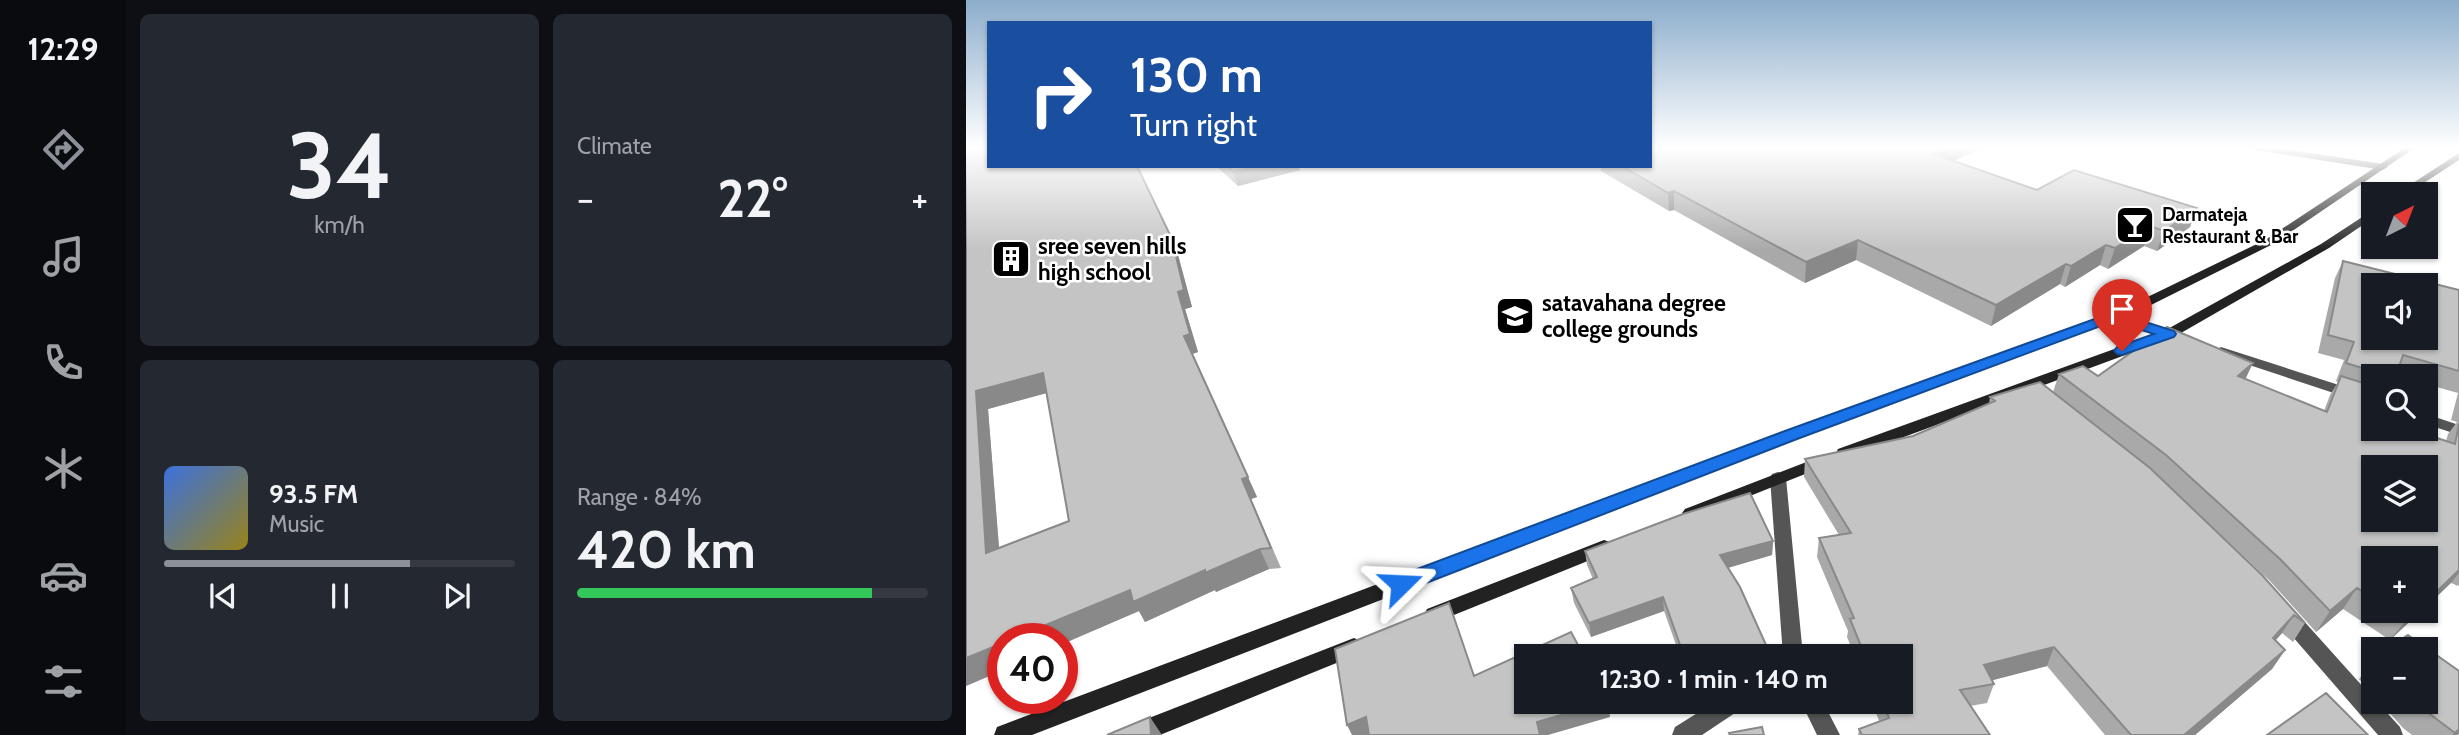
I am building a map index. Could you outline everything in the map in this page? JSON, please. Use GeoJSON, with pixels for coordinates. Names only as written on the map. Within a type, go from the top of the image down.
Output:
{"type":"FeatureCollection","features":[{"type":"Feature","properties":{"kind":"street"},"geometry":{"type":"LineString","coordinates":[[1005,735],[1791,435],[2114,316],[2192,282],[2269,242],[2361,181]]}},
{"type":"Feature","properties":{"kind":"street"},"geometry":{"type":"LineString","coordinates":[[1675,519],[2029,384],[2169,334],[2325,246],[2361,221]]}},
{"type":"Feature","properties":{"kind":"street"},"geometry":{"type":"LineString","coordinates":[[2114,316],[2361,397]]}},
{"type":"Feature","properties":{"kind":"street"},"geometry":{"type":"LineString","coordinates":[[2029,384],[2049,400]]}},
{"type":"Feature","properties":{"kind":"street"},"geometry":{"type":"LineString","coordinates":[[2438,423],[2459,430]]}},
{"type":"Feature","properties":{"kind":"street"},"geometry":{"type":"LineString","coordinates":[[1778,478],[1792,644]]}},
{"type":"Feature","properties":{"kind":"street"},"geometry":{"type":"LineString","coordinates":[[1417,622],[1623,540]]}},
{"type":"Feature","properties":{"kind":"street"},"geometry":{"type":"LineString","coordinates":[[2278,606],[2392,735]]}},
{"type":"Feature","properties":{"kind":"street"},"geometry":{"type":"LineString","coordinates":[[1134,735],[1366,642]]}},
{"type":"Feature","properties":{"kind":"street"},"geometry":{"type":"LineString","coordinates":[[1683,735],[1715,714]]}},
{"type":"Feature","properties":{"kind":"street"},"geometry":{"type":"LineString","coordinates":[[1818,714],[1829,735]]}},
{"type":"Feature","properties":{"kind":"building"},"geometry":{"type":"Polygon","coordinates":[[[966,181],[1144,181],[1172,239],[1184,290],[1178,292],[1190,334],[1184,336],[1248,477],[1242,479],[1271,548],[1260,549],[1205,573],[1205,570],[1133,602],[1130,590],[1051,623],[987,623],[987,649],[966,658],[966,181]],[[1043,373],[976,391],[986,553],[1069,521],[1043,373]]]}},
{"type":"Feature","properties":{"kind":"building"},"geometry":{"type":"Polygon","coordinates":[[[1648,181],[2012,181],[2037,190],[2053,181],[2111,181],[2197,208],[2164,231],[2150,226],[2115,248],[2106,245],[2071,266],[2066,264],[1996,305],[1858,240],[1806,262],[1674,191],[1668,193],[1648,181]]]}},
{"type":"Feature","properties":{"kind":"building"},"geometry":{"type":"Polygon","coordinates":[[[2343,261],[2391,273],[2361,273],[2361,350],[2438,350],[2438,285],[2459,290],[2459,371],[2403,355],[2400,364],[2361,364],[2361,368],[2346,363],[2354,342],[2328,335],[2343,261]]]}},
{"type":"Feature","properties":{"kind":"building"},"geometry":{"type":"Polygon","coordinates":[[[2167,327],[2253,363],[2238,376],[2327,412],[2341,376],[2361,382],[2361,441],[2438,441],[2438,438],[2455,444],[2459,424],[2459,570],[2438,590],[2438,546],[2361,546],[2361,590],[2357,588],[2330,611],[2281,560],[2166,455],[2059,374],[2083,366],[2098,376],[2167,327]]]}},
{"type":"Feature","properties":{"kind":"building"},"geometry":{"type":"Polygon","coordinates":[[[2040,382],[2150,468],[2262,575],[2305,623],[2294,615],[2273,638],[2285,650],[2184,735],[2131,735],[2054,647],[1984,665],[1994,684],[1960,690],[1990,735],[1862,735],[1859,729],[1889,718],[1888,714],[1913,714],[1913,644],[1860,644],[1850,619],[1854,618],[1819,538],[1851,533],[1805,459],[1913,436],[1995,401],[1990,397],[2040,382]]]}},
{"type":"Feature","properties":{"kind":"building"},"geometry":{"type":"Polygon","coordinates":[[[1750,493],[1773,541],[1720,555],[1740,587],[1766,644],[1680,644],[1663,597],[1589,623],[1571,588],[1597,577],[1585,551],[1683,514],[1750,493]]]}},
{"type":"Feature","properties":{"kind":"building"},"geometry":{"type":"Polygon","coordinates":[[[1449,603],[1474,676],[1514,658],[1514,714],[1565,714],[1537,722],[1540,735],[1369,735],[1366,717],[1347,725],[1335,649],[1449,603]]]}},
{"type":"Feature","properties":{"kind":"building"},"geometry":{"type":"Polygon","coordinates":[[[1571,632],[1578,644],[1545,644],[1571,632]]]}},
{"type":"Feature","properties":{"kind":"building"},"geometry":{"type":"Polygon","coordinates":[[[2438,656],[2459,671],[2459,729],[2455,733],[2430,714],[2438,714],[2438,656]]]}},
{"type":"Feature","properties":{"kind":"building"},"geometry":{"type":"Polygon","coordinates":[[[2326,693],[2368,735],[2267,735],[2326,693]]]}},
{"type":"Feature","properties":{"kind":"building"},"geometry":{"type":"Polygon","coordinates":[[[1150,717],[1151,735],[1107,735],[1150,717]]]}},
{"type":"Feature","properties":{"kind":"building"},"geometry":{"type":"Polygon","coordinates":[[[1762,727],[1764,735],[1729,733],[1762,727]]]}},
{"type":"Feature","properties":{"kind":"place","name":"Darmateja Restaurant & Bar"},"geometry":{"type":"Point","coordinates":[2135,225]}},
{"type":"Feature","properties":{"kind":"place","name":"sree seven hills high school"},"geometry":{"type":"Point","coordinates":[1011,259]}},
{"type":"Feature","properties":{"kind":"place","name":"satavahana degree college grounds"},"geometry":{"type":"Point","coordinates":[1515,316]}},
{"type":"Feature","properties":{"kind":"route"},"geometry":{"type":"LineString","coordinates":[[1401,584],[1791,435],[2114,316],[2169,334],[2122,351]]}}]}
